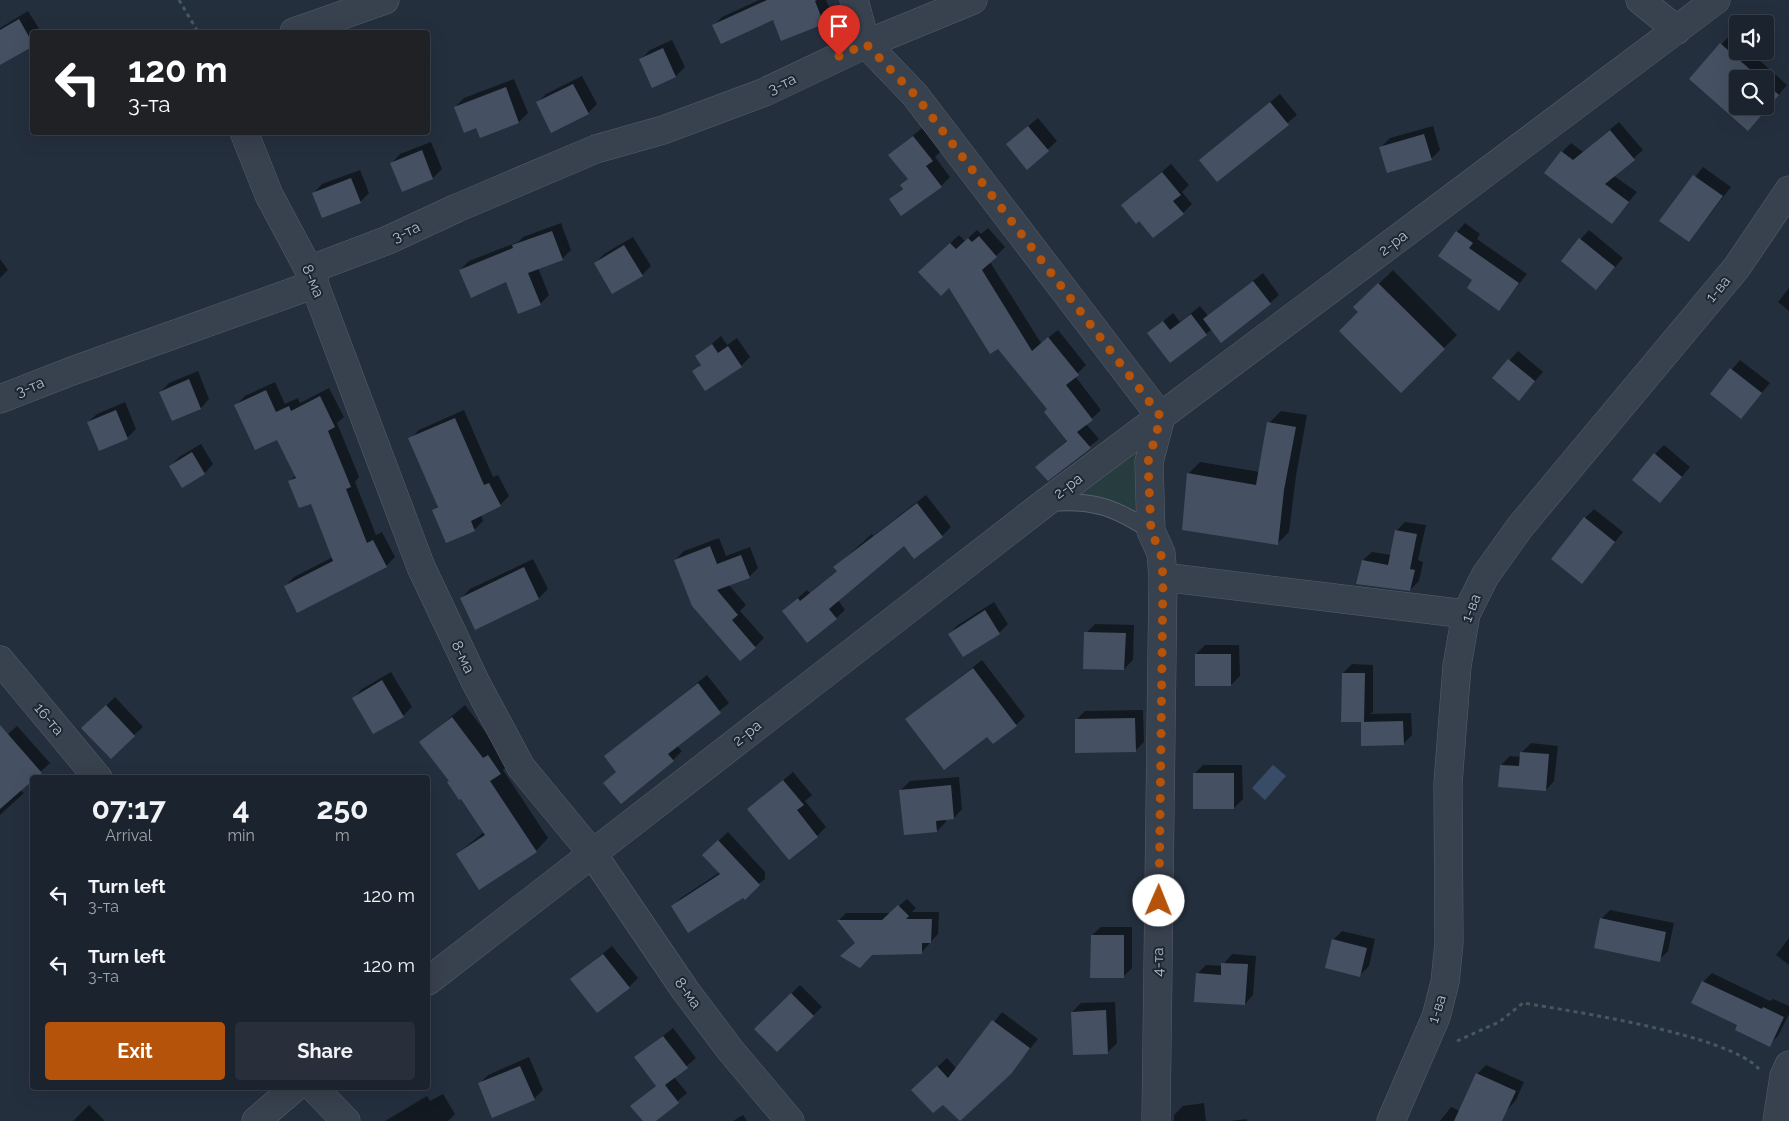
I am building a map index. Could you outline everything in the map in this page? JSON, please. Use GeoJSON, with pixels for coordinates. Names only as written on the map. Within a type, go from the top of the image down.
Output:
{"type":"FeatureCollection","features":[{"type":"Feature","properties":{"kind":"street"},"geometry":{"type":"LineString","coordinates":[[300,30],[385,0]]}},
{"type":"Feature","properties":{"kind":"street"},"geometry":{"type":"LineString","coordinates":[[854,0],[866,44],[916,96],[1161,417]]}},
{"type":"Feature","properties":{"kind":"street","name":"3-та"},"geometry":{"type":"LineString","coordinates":[[0,399],[312,277],[457,208],[596,149],[663,130],[765,92],[866,44],[973,0]]}},
{"type":"Feature","properties":{"kind":"street"},"geometry":{"type":"LineString","coordinates":[[1640,0],[1678,30]]}},
{"type":"Feature","properties":{"kind":"street","name":"2-ра"},"geometry":{"type":"LineString","coordinates":[[430,979],[1045,503],[1716,0]]}},
{"type":"Feature","properties":{"kind":"street","name":"8-ма"},"geometry":{"type":"LineString","coordinates":[[245,135],[269,195],[312,277],[421,566],[474,681],[521,767],[592,853],[685,990],[731,1051],[790,1121]]}},
{"type":"Feature","properties":{"kind":"street","name":"1-ва"},"geometry":{"type":"LineString","coordinates":[[1390,1121],[1436,1017],[1445,982],[1449,943],[1448,783],[1457,666],[1466,614],[1486,576],[1520,527],[1736,267],[1789,190]]}},
{"type":"Feature","properties":{"kind":"street","name":"4-та"},"geometry":{"type":"LineString","coordinates":[[1156,1121],[1163,577],[1161,554],[1151,531],[1148,462],[1161,417]]}},
{"type":"Feature","properties":{"kind":"street"},"geometry":{"type":"LineString","coordinates":[[1163,577],[1466,614]]}},
{"type":"Feature","properties":{"kind":"street","name":"16-та"},"geometry":{"type":"LineString","coordinates":[[0,660],[96,775]]}},
{"type":"Feature","properties":{"kind":"street"},"geometry":{"type":"LineString","coordinates":[[1777,1121],[1784,1076],[1789,1065]]}},
{"type":"Feature","properties":{"kind":"street"},"geometry":{"type":"LineString","coordinates":[[256,1121],[292,1090]]}},
{"type":"Feature","properties":{"kind":"street"},"geometry":{"type":"LineString","coordinates":[[316,1090],[346,1121]]}},
{"type":"Feature","properties":{"kind":"lane"},"geometry":{"type":"LineString","coordinates":[[1045,503],[1076,500],[1108,506],[1151,531]]}},
{"type":"Feature","properties":{"kind":"path"},"geometry":{"type":"LineString","coordinates":[[179,0],[197,30]]}},
{"type":"Feature","properties":{"kind":"path"},"geometry":{"type":"LineString","coordinates":[[1422,1049],[1468,1036],[1499,1022],[1523,1003],[1674,1032],[1724,1048],[1756,1066],[1762,1072]]}},
{"type":"Feature","properties":{"kind":"green space"},"geometry":{"type":"Polygon","coordinates":[[[1161,417],[1151,531],[1129,517],[1045,503],[1161,417]]]}},
{"type":"Feature","properties":{"kind":"water"},"geometry":{"type":"Polygon","coordinates":[[[1273,765],[1286,776],[1265,800],[1252,788],[1273,765]]]}},
{"type":"Feature","properties":{"kind":"building"},"geometry":{"type":"Polygon","coordinates":[[[767,0],[817,0],[815,1],[824,24],[781,41],[773,20],[721,44],[712,25],[767,0]]]}},
{"type":"Feature","properties":{"kind":"building"},"geometry":{"type":"Polygon","coordinates":[[[19,19],[30,38],[30,48],[0,65],[0,30],[19,19]]]}},
{"type":"Feature","properties":{"kind":"building"},"geometry":{"type":"Polygon","coordinates":[[[1720,43],[1729,51],[1729,60],[1739,60],[1751,70],[1729,70],[1729,114],[1689,79],[1720,43]]]}},
{"type":"Feature","properties":{"kind":"building"},"geometry":{"type":"Polygon","coordinates":[[[663,48],[676,77],[652,88],[639,59],[663,48]]]}},
{"type":"Feature","properties":{"kind":"building"},"geometry":{"type":"Polygon","coordinates":[[[573,84],[589,114],[551,133],[536,102],[573,84]]]}},
{"type":"Feature","properties":{"kind":"building"},"geometry":{"type":"Polygon","coordinates":[[[506,87],[519,123],[480,138],[476,128],[464,133],[454,107],[506,87]]]}},
{"type":"Feature","properties":{"kind":"building"},"geometry":{"type":"Polygon","coordinates":[[[1774,90],[1779,95],[1774,101],[1774,90]]]}},
{"type":"Feature","properties":{"kind":"building"},"geometry":{"type":"Polygon","coordinates":[[[1270,102],[1289,125],[1217,182],[1199,160],[1270,102]]]}},
{"type":"Feature","properties":{"kind":"building"},"geometry":{"type":"Polygon","coordinates":[[[1730,115],[1762,115],[1748,131],[1730,115]]]}},
{"type":"Feature","properties":{"kind":"building"},"geometry":{"type":"Polygon","coordinates":[[[1028,126],[1049,151],[1027,170],[1006,144],[1028,126]]]}},
{"type":"Feature","properties":{"kind":"building"},"geometry":{"type":"Polygon","coordinates":[[[1610,130],[1635,160],[1605,184],[1629,202],[1612,224],[1544,173],[1561,151],[1573,160],[1610,130]]]}},
{"type":"Feature","properties":{"kind":"building"},"geometry":{"type":"Polygon","coordinates":[[[1424,134],[1432,160],[1387,173],[1379,147],[1424,134]]]}},
{"type":"Feature","properties":{"kind":"building"},"geometry":{"type":"Polygon","coordinates":[[[913,136],[933,161],[926,166],[942,187],[901,216],[889,199],[903,189],[900,185],[908,179],[888,155],[913,136]]]}},
{"type":"Feature","properties":{"kind":"building"},"geometry":{"type":"Polygon","coordinates":[[[422,150],[433,179],[402,192],[390,163],[422,150]]]}},
{"type":"Feature","properties":{"kind":"building"},"geometry":{"type":"Polygon","coordinates":[[[1162,172],[1181,195],[1173,201],[1184,214],[1153,238],[1139,221],[1136,224],[1121,205],[1162,172]]]}},
{"type":"Feature","properties":{"kind":"building"},"geometry":{"type":"Polygon","coordinates":[[[1693,175],[1723,196],[1689,242],[1659,221],[1693,175]]]}},
{"type":"Feature","properties":{"kind":"building"},"geometry":{"type":"Polygon","coordinates":[[[351,178],[361,203],[322,218],[312,193],[351,178]]]}},
{"type":"Feature","properties":{"kind":"building"},"geometry":{"type":"Polygon","coordinates":[[[552,231],[563,260],[528,273],[541,305],[518,314],[506,282],[471,298],[459,270],[513,248],[512,245],[552,231]]]}},
{"type":"Feature","properties":{"kind":"building"},"geometry":{"type":"Polygon","coordinates":[[[1456,231],[1473,243],[1469,248],[1519,283],[1499,311],[1467,288],[1472,280],[1438,256],[1456,231]]]}},
{"type":"Feature","properties":{"kind":"building"},"geometry":{"type":"Polygon","coordinates":[[[979,236],[997,257],[982,270],[1032,351],[1048,337],[1079,375],[1066,385],[1093,420],[1077,432],[1091,448],[1048,481],[1035,467],[1072,437],[1067,441],[1044,412],[1047,409],[998,349],[990,354],[949,288],[941,296],[918,272],[950,243],[956,249],[968,238],[972,242],[979,236]]]}},
{"type":"Feature","properties":{"kind":"building"},"geometry":{"type":"Polygon","coordinates":[[[1579,238],[1615,267],[1596,290],[1561,261],[1579,238]]]}},
{"type":"Feature","properties":{"kind":"building"},"geometry":{"type":"Polygon","coordinates":[[[624,245],[643,276],[612,294],[594,263],[624,245]]]}},
{"type":"Feature","properties":{"kind":"building"},"geometry":{"type":"Polygon","coordinates":[[[1253,281],[1271,304],[1221,343],[1203,319],[1253,281]]]}},
{"type":"Feature","properties":{"kind":"building"},"geometry":{"type":"Polygon","coordinates":[[[1378,283],[1445,349],[1401,393],[1339,331],[1358,312],[1353,307],[1378,283]]]}},
{"type":"Feature","properties":{"kind":"building"},"geometry":{"type":"Polygon","coordinates":[[[1191,314],[1207,335],[1170,363],[1147,333],[1163,321],[1170,330],[1191,314]]]}},
{"type":"Feature","properties":{"kind":"building"},"geometry":{"type":"Polygon","coordinates":[[[712,344],[718,353],[728,346],[742,367],[705,391],[692,371],[701,365],[695,356],[712,344]]]}},
{"type":"Feature","properties":{"kind":"building"},"geometry":{"type":"Polygon","coordinates":[[[1508,359],[1535,381],[1519,401],[1492,378],[1508,359]]]}},
{"type":"Feature","properties":{"kind":"building"},"geometry":{"type":"Polygon","coordinates":[[[1730,368],[1762,393],[1741,419],[1710,394],[1730,368]]]}},
{"type":"Feature","properties":{"kind":"building"},"geometry":{"type":"Polygon","coordinates":[[[189,379],[201,409],[172,421],[159,392],[189,379]]]}},
{"type":"Feature","properties":{"kind":"building"},"geometry":{"type":"Polygon","coordinates":[[[266,390],[276,412],[289,406],[291,411],[320,396],[335,427],[328,431],[351,487],[346,489],[367,543],[373,540],[387,567],[297,613],[284,586],[333,561],[311,504],[299,508],[288,481],[296,478],[277,440],[255,450],[234,405],[266,390]]]}},
{"type":"Feature","properties":{"kind":"building"},"geometry":{"type":"Polygon","coordinates":[[[116,410],[128,439],[99,451],[87,422],[116,410]]]}},
{"type":"Feature","properties":{"kind":"building"},"geometry":{"type":"Polygon","coordinates":[[[455,418],[484,485],[489,483],[501,506],[471,521],[475,531],[446,543],[432,510],[438,507],[408,438],[455,418]]]}},
{"type":"Feature","properties":{"kind":"building"},"geometry":{"type":"Polygon","coordinates":[[[1267,422],[1296,427],[1284,490],[1278,545],[1182,530],[1187,473],[1256,485],[1267,422]]]}},
{"type":"Feature","properties":{"kind":"building"},"geometry":{"type":"Polygon","coordinates":[[[192,452],[205,474],[182,488],[169,466],[192,452]]]}},
{"type":"Feature","properties":{"kind":"building"},"geometry":{"type":"Polygon","coordinates":[[[1654,453],[1682,477],[1660,503],[1632,480],[1654,453]]]}},
{"type":"Feature","properties":{"kind":"building"},"geometry":{"type":"Polygon","coordinates":[[[917,503],[943,537],[914,559],[904,546],[829,609],[837,619],[807,643],[782,611],[798,598],[800,601],[837,571],[833,567],[917,503]]]}},
{"type":"Feature","properties":{"kind":"building"},"geometry":{"type":"Polygon","coordinates":[[[1584,517],[1615,542],[1582,584],[1551,559],[1584,517]]]}},
{"type":"Feature","properties":{"kind":"building"},"geometry":{"type":"Polygon","coordinates":[[[1395,530],[1417,534],[1410,569],[1415,570],[1410,591],[1356,584],[1362,560],[1388,565],[1395,530]]]}},
{"type":"Feature","properties":{"kind":"building"},"geometry":{"type":"Polygon","coordinates":[[[710,546],[717,564],[741,555],[750,578],[717,590],[738,615],[732,620],[756,648],[740,661],[692,606],[674,560],[710,546]]]}},
{"type":"Feature","properties":{"kind":"building"},"geometry":{"type":"Polygon","coordinates":[[[524,567],[539,599],[475,630],[460,598],[524,567]]]}},
{"type":"Feature","properties":{"kind":"building"},"geometry":{"type":"Polygon","coordinates":[[[985,610],[1000,634],[963,657],[948,634],[985,610]]]}},
{"type":"Feature","properties":{"kind":"building"},"geometry":{"type":"Polygon","coordinates":[[[1084,632],[1126,633],[1124,670],[1083,669],[1084,632]]]}},
{"type":"Feature","properties":{"kind":"building"},"geometry":{"type":"Polygon","coordinates":[[[1195,654],[1231,654],[1231,686],[1195,686],[1195,654]]]}},
{"type":"Feature","properties":{"kind":"building"},"geometry":{"type":"Polygon","coordinates":[[[973,668],[1017,726],[993,744],[987,737],[944,770],[905,719],[973,668]]]}},
{"type":"Feature","properties":{"kind":"building"},"geometry":{"type":"Polygon","coordinates":[[[1342,673],[1365,673],[1364,722],[1341,722],[1342,673]]]}},
{"type":"Feature","properties":{"kind":"building"},"geometry":{"type":"Polygon","coordinates":[[[382,680],[404,717],[373,734],[352,698],[382,680]]]}},
{"type":"Feature","properties":{"kind":"building"},"geometry":{"type":"Polygon","coordinates":[[[698,683],[721,713],[668,754],[674,761],[621,804],[603,783],[616,772],[604,756],[698,683]]]}},
{"type":"Feature","properties":{"kind":"building"},"geometry":{"type":"Polygon","coordinates":[[[106,705],[135,736],[111,759],[81,728],[106,705]]]}},
{"type":"Feature","properties":{"kind":"building"},"geometry":{"type":"Polygon","coordinates":[[[452,717],[483,758],[488,755],[501,774],[490,781],[537,852],[479,890],[456,854],[485,835],[447,782],[449,781],[419,742],[452,717]]]}},
{"type":"Feature","properties":{"kind":"building"},"geometry":{"type":"Polygon","coordinates":[[[1135,718],[1136,752],[1075,753],[1075,719],[1135,718]]]}},
{"type":"Feature","properties":{"kind":"building"},"geometry":{"type":"Polygon","coordinates":[[[1403,721],[1404,745],[1361,746],[1361,722],[1403,721]]]}},
{"type":"Feature","properties":{"kind":"building"},"geometry":{"type":"Polygon","coordinates":[[[0,725],[42,773],[30,775],[30,783],[0,809],[0,725]]]}},
{"type":"Feature","properties":{"kind":"building"},"geometry":{"type":"Polygon","coordinates":[[[1520,752],[1549,754],[1546,791],[1498,787],[1500,765],[1519,766],[1520,752]]]}},
{"type":"Feature","properties":{"kind":"building"},"geometry":{"type":"Polygon","coordinates":[[[1193,773],[1234,773],[1234,809],[1193,809],[1193,773]]]}},
{"type":"Feature","properties":{"kind":"building"},"geometry":{"type":"Polygon","coordinates":[[[783,780],[804,805],[797,810],[818,837],[789,860],[747,809],[783,780]]]}},
{"type":"Feature","properties":{"kind":"building"},"geometry":{"type":"Polygon","coordinates":[[[951,785],[954,819],[936,821],[937,832],[904,835],[899,790],[951,785]]]}},
{"type":"Feature","properties":{"kind":"building"},"geometry":{"type":"Polygon","coordinates":[[[718,840],[760,885],[745,900],[743,898],[688,933],[671,906],[720,874],[702,855],[718,840]]]}},
{"type":"Feature","properties":{"kind":"building"},"geometry":{"type":"Polygon","coordinates":[[[898,905],[909,916],[906,919],[932,919],[931,943],[922,943],[922,954],[872,955],[860,968],[840,956],[855,943],[837,920],[882,920],[898,905]]]}},
{"type":"Feature","properties":{"kind":"building"},"geometry":{"type":"Polygon","coordinates":[[[1600,918],[1666,932],[1660,962],[1594,948],[1600,918]]]}},
{"type":"Feature","properties":{"kind":"building"},"geometry":{"type":"Polygon","coordinates":[[[1091,935],[1124,935],[1124,978],[1090,978],[1091,935]]]}},
{"type":"Feature","properties":{"kind":"building"},"geometry":{"type":"Polygon","coordinates":[[[1332,939],[1367,948],[1360,977],[1325,968],[1332,939]]]}},
{"type":"Feature","properties":{"kind":"building"},"geometry":{"type":"Polygon","coordinates":[[[603,954],[630,988],[597,1013],[570,979],[603,954]]]}},
{"type":"Feature","properties":{"kind":"building"},"geometry":{"type":"Polygon","coordinates":[[[1221,963],[1248,964],[1245,1005],[1194,1002],[1196,973],[1221,975],[1221,963]]]}},
{"type":"Feature","properties":{"kind":"building"},"geometry":{"type":"Polygon","coordinates":[[[1702,981],[1762,1009],[1763,1007],[1784,1017],[1770,1047],[1735,1030],[1737,1025],[1691,1003],[1702,981]]]}},
{"type":"Feature","properties":{"kind":"building"},"geometry":{"type":"Polygon","coordinates":[[[791,993],[814,1016],[777,1052],[754,1029],[791,993]]]}},
{"type":"Feature","properties":{"kind":"building"},"geometry":{"type":"Polygon","coordinates":[[[1106,1010],[1108,1054],[1073,1055],[1071,1012],[1106,1010]]]}},
{"type":"Feature","properties":{"kind":"building"},"geometry":{"type":"Polygon","coordinates":[[[992,1020],[1030,1048],[1011,1074],[960,1121],[943,1105],[933,1113],[911,1090],[937,1066],[948,1078],[992,1020]]]}},
{"type":"Feature","properties":{"kind":"building"},"geometry":{"type":"Polygon","coordinates":[[[663,1036],[688,1068],[665,1085],[679,1103],[656,1121],[643,1121],[630,1106],[656,1086],[634,1057],[663,1036]]]}},
{"type":"Feature","properties":{"kind":"building"},"geometry":{"type":"Polygon","coordinates":[[[520,1066],[535,1100],[492,1118],[478,1083],[520,1066]]]}},
{"type":"Feature","properties":{"kind":"building"},"geometry":{"type":"Polygon","coordinates":[[[1476,1073],[1516,1091],[1502,1121],[1454,1121],[1476,1073]]]}},
{"type":"Feature","properties":{"kind":"route"},"geometry":{"type":"LineString","coordinates":[[839,56],[866,44],[885,61],[916,96],[1161,417],[1148,462],[1151,531],[1161,554],[1163,577],[1159,901]]}}]}
